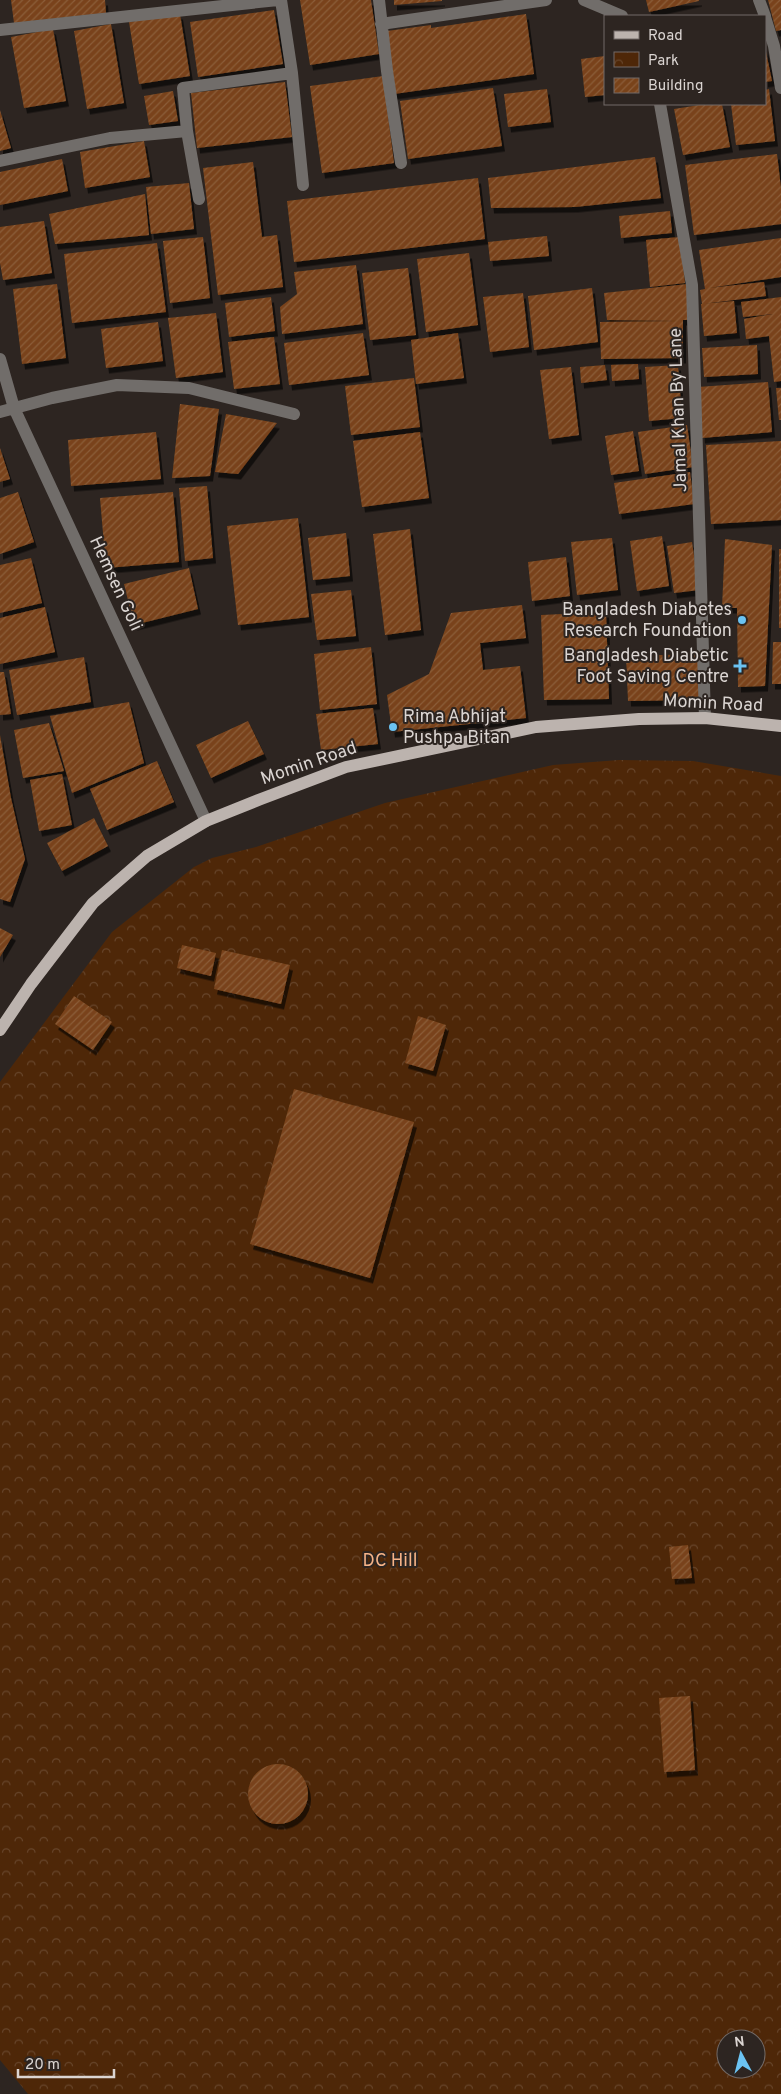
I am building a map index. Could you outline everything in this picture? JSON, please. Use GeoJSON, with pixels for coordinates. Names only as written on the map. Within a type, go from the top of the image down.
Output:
{"type":"FeatureCollection","features":[{"type":"Feature","properties":{"kind":"main road","name":"Momin Road"},"geometry":{"type":"LineString","coordinates":[[0,1030],[31,984],[94,902],[147,856],[206,821],[346,766],[536,726],[639,719],[705,718],[781,726]]}},
{"type":"Feature","properties":{"kind":"street"},"geometry":{"type":"LineString","coordinates":[[0,30],[280,0],[292,73],[304,185]]}},
{"type":"Feature","properties":{"kind":"street"},"geometry":{"type":"LineString","coordinates":[[379,0],[401,163]]}},
{"type":"Feature","properties":{"kind":"street"},"geometry":{"type":"LineString","coordinates":[[381,24],[546,0]]}},
{"type":"Feature","properties":{"kind":"street"},"geometry":{"type":"LineString","coordinates":[[584,0],[620,15]]}},
{"type":"Feature","properties":{"kind":"street"},"geometry":{"type":"LineString","coordinates":[[760,0],[764,15]]}},
{"type":"Feature","properties":{"kind":"street"},"geometry":{"type":"LineString","coordinates":[[766,20],[774,46],[781,88]]}},
{"type":"Feature","properties":{"kind":"street"},"geometry":{"type":"LineString","coordinates":[[199,200],[187,131],[183,88],[292,73]]}},
{"type":"Feature","properties":{"kind":"street","name":"Jamal Khan By Lane"},"geometry":{"type":"LineString","coordinates":[[660,105],[692,285],[705,718]]}},
{"type":"Feature","properties":{"kind":"street"},"geometry":{"type":"LineString","coordinates":[[0,161],[110,138],[187,131]]}},
{"type":"Feature","properties":{"kind":"street","name":"Hemsen Goli"},"geometry":{"type":"LineString","coordinates":[[0,359],[14,408],[206,821]]}},
{"type":"Feature","properties":{"kind":"street"},"geometry":{"type":"LineString","coordinates":[[0,412],[52,398],[117,385],[189,388],[294,414]]}},
{"type":"Feature","properties":{"kind":"green space","name":"DC Hill"},"geometry":{"type":"Polygon","coordinates":[[[619,760],[693,761],[781,776],[781,2094],[28,2094],[0,2060],[0,1082],[112,932],[194,867],[212,858],[256,847],[385,803],[553,765],[619,760]]]}},
{"type":"Feature","properties":{"kind":"building"},"geometry":{"type":"Polygon","coordinates":[[[11,0],[105,0],[106,13],[14,23],[11,0]]]}},
{"type":"Feature","properties":{"kind":"building"},"geometry":{"type":"Polygon","coordinates":[[[300,0],[371,0],[379,54],[310,65],[300,0]]]}},
{"type":"Feature","properties":{"kind":"building"},"geometry":{"type":"Polygon","coordinates":[[[394,0],[442,0],[442,1],[394,5],[394,0]]]}},
{"type":"Feature","properties":{"kind":"building"},"geometry":{"type":"Polygon","coordinates":[[[646,0],[699,0],[699,1],[649,12],[646,0]]]}},
{"type":"Feature","properties":{"kind":"building"},"geometry":{"type":"Polygon","coordinates":[[[768,0],[781,0],[781,30],[776,31],[768,0]]]}},
{"type":"Feature","properties":{"kind":"building"},"geometry":{"type":"Polygon","coordinates":[[[274,10],[283,64],[198,77],[190,22],[274,10]]]}},
{"type":"Feature","properties":{"kind":"building"},"geometry":{"type":"Polygon","coordinates":[[[180,14],[190,76],[139,84],[129,22],[180,14]]]}},
{"type":"Feature","properties":{"kind":"building"},"geometry":{"type":"Polygon","coordinates":[[[526,14],[534,74],[394,94],[387,31],[431,25],[431,28],[526,14]]]}},
{"type":"Feature","properties":{"kind":"building"},"geometry":{"type":"Polygon","coordinates":[[[111,24],[124,103],[87,109],[74,31],[111,24]]]}},
{"type":"Feature","properties":{"kind":"building"},"geometry":{"type":"Polygon","coordinates":[[[53,29],[66,101],[24,108],[11,37],[53,29]]]}},
{"type":"Feature","properties":{"kind":"building"},"geometry":{"type":"Polygon","coordinates":[[[766,52],[772,81],[766,82],[766,52]]]}},
{"type":"Feature","properties":{"kind":"building"},"geometry":{"type":"Polygon","coordinates":[[[604,56],[604,95],[585,97],[581,59],[604,56]]]}},
{"type":"Feature","properties":{"kind":"building"},"geometry":{"type":"Polygon","coordinates":[[[383,76],[394,163],[322,173],[310,86],[383,76]]]}},
{"type":"Feature","properties":{"kind":"building"},"geometry":{"type":"Polygon","coordinates":[[[285,82],[292,137],[197,148],[191,93],[285,82]]]}},
{"type":"Feature","properties":{"kind":"building"},"geometry":{"type":"Polygon","coordinates":[[[493,88],[502,146],[408,159],[400,101],[493,88]]]}},
{"type":"Feature","properties":{"kind":"building"},"geometry":{"type":"Polygon","coordinates":[[[547,89],[551,122],[508,127],[504,94],[547,89]]]}},
{"type":"Feature","properties":{"kind":"building"},"geometry":{"type":"Polygon","coordinates":[[[769,89],[775,141],[736,145],[731,105],[766,105],[766,90],[769,89]]]}},
{"type":"Feature","properties":{"kind":"building"},"geometry":{"type":"Polygon","coordinates":[[[173,91],[178,121],[149,125],[144,96],[173,91]]]}},
{"type":"Feature","properties":{"kind":"building"},"geometry":{"type":"Polygon","coordinates":[[[700,105],[722,105],[730,147],[683,155],[674,109],[700,105]]]}},
{"type":"Feature","properties":{"kind":"building"},"geometry":{"type":"Polygon","coordinates":[[[0,110],[11,148],[0,151],[0,110]]]}},
{"type":"Feature","properties":{"kind":"building"},"geometry":{"type":"Polygon","coordinates":[[[144,141],[150,177],[85,188],[80,152],[144,141]]]}},
{"type":"Feature","properties":{"kind":"building"},"geometry":{"type":"Polygon","coordinates":[[[777,154],[781,188],[781,224],[694,235],[685,165],[777,154]]]}},
{"type":"Feature","properties":{"kind":"building"},"geometry":{"type":"Polygon","coordinates":[[[655,157],[661,198],[575,207],[491,208],[488,178],[655,157]]]}},
{"type":"Feature","properties":{"kind":"building"},"geometry":{"type":"Polygon","coordinates":[[[62,159],[68,191],[0,205],[0,172],[62,159]]]}},
{"type":"Feature","properties":{"kind":"building"},"geometry":{"type":"Polygon","coordinates":[[[253,162],[262,237],[277,235],[283,287],[218,295],[203,168],[253,162]]]}},
{"type":"Feature","properties":{"kind":"building"},"geometry":{"type":"Polygon","coordinates":[[[478,178],[485,239],[294,262],[287,201],[478,178]]]}},
{"type":"Feature","properties":{"kind":"building"},"geometry":{"type":"Polygon","coordinates":[[[189,183],[194,229],[151,234],[146,187],[189,183]]]}},
{"type":"Feature","properties":{"kind":"building"},"geometry":{"type":"Polygon","coordinates":[[[145,194],[149,235],[55,244],[49,214],[145,194]]]}},
{"type":"Feature","properties":{"kind":"building"},"geometry":{"type":"Polygon","coordinates":[[[670,211],[672,233],[621,238],[619,216],[670,211]]]}},
{"type":"Feature","properties":{"kind":"building"},"geometry":{"type":"Polygon","coordinates":[[[44,221],[52,273],[3,280],[0,263],[0,227],[44,221]]]}},
{"type":"Feature","properties":{"kind":"building"},"geometry":{"type":"Polygon","coordinates":[[[547,236],[549,256],[490,261],[488,242],[547,236]]]}},
{"type":"Feature","properties":{"kind":"building"},"geometry":{"type":"Polygon","coordinates":[[[203,237],[210,298],[170,303],[163,241],[203,237]]]}},
{"type":"Feature","properties":{"kind":"building"},"geometry":{"type":"Polygon","coordinates":[[[680,237],[685,283],[650,287],[646,240],[680,237]]]}},
{"type":"Feature","properties":{"kind":"building"},"geometry":{"type":"Polygon","coordinates":[[[781,238],[781,277],[709,288],[764,282],[766,296],[702,304],[700,290],[705,289],[699,250],[781,238]]]}},
{"type":"Feature","properties":{"kind":"building"},"geometry":{"type":"Polygon","coordinates":[[[157,243],[166,312],[72,323],[64,254],[157,243]]]}},
{"type":"Feature","properties":{"kind":"building"},"geometry":{"type":"Polygon","coordinates":[[[469,253],[478,325],[426,332],[417,259],[469,253]]]}},
{"type":"Feature","properties":{"kind":"building"},"geometry":{"type":"Polygon","coordinates":[[[356,265],[363,324],[282,334],[280,307],[297,294],[294,272],[356,265]]]}},
{"type":"Feature","properties":{"kind":"building"},"geometry":{"type":"Polygon","coordinates":[[[408,268],[416,335],[370,340],[362,273],[408,268]]]}},
{"type":"Feature","properties":{"kind":"building"},"geometry":{"type":"Polygon","coordinates":[[[57,284],[66,358],[22,364],[13,289],[57,284]]]}},
{"type":"Feature","properties":{"kind":"building"},"geometry":{"type":"Polygon","coordinates":[[[688,284],[689,320],[683,320],[683,358],[601,359],[600,322],[680,321],[607,320],[604,293],[688,284]]]}},
{"type":"Feature","properties":{"kind":"building"},"geometry":{"type":"Polygon","coordinates":[[[592,288],[598,342],[534,350],[528,296],[592,288]]]}},
{"type":"Feature","properties":{"kind":"building"},"geometry":{"type":"Polygon","coordinates":[[[523,293],[529,347],[490,352],[483,297],[523,293]]]}},
{"type":"Feature","properties":{"kind":"building"},"geometry":{"type":"Polygon","coordinates":[[[271,297],[275,331],[229,337],[225,303],[271,297]]]}},
{"type":"Feature","properties":{"kind":"building"},"geometry":{"type":"Polygon","coordinates":[[[781,297],[781,381],[774,382],[769,336],[746,339],[744,319],[773,314],[743,317],[741,302],[781,297]]]}},
{"type":"Feature","properties":{"kind":"building"},"geometry":{"type":"Polygon","coordinates":[[[734,301],[737,333],[704,336],[701,304],[734,301]]]}},
{"type":"Feature","properties":{"kind":"building"},"geometry":{"type":"Polygon","coordinates":[[[216,313],[223,372],[176,378],[168,318],[216,313]]]}},
{"type":"Feature","properties":{"kind":"building"},"geometry":{"type":"Polygon","coordinates":[[[158,322],[163,361],[106,368],[101,329],[158,322]]]}},
{"type":"Feature","properties":{"kind":"building"},"geometry":{"type":"Polygon","coordinates":[[[363,333],[369,375],[289,385],[284,343],[363,333]]]}},
{"type":"Feature","properties":{"kind":"building"},"geometry":{"type":"Polygon","coordinates":[[[458,333],[464,378],[416,384],[411,340],[458,333]]]}},
{"type":"Feature","properties":{"kind":"building"},"geometry":{"type":"Polygon","coordinates":[[[274,337],[280,384],[234,389],[228,342],[274,337]]]}},
{"type":"Feature","properties":{"kind":"building"},"geometry":{"type":"Polygon","coordinates":[[[757,345],[758,374],[704,377],[702,348],[757,345]]]}},
{"type":"Feature","properties":{"kind":"building"},"geometry":{"type":"Polygon","coordinates":[[[638,364],[639,379],[612,381],[611,365],[638,364]]]}},
{"type":"Feature","properties":{"kind":"building"},"geometry":{"type":"Polygon","coordinates":[[[605,365],[607,380],[581,383],[580,367],[605,365]]]}},
{"type":"Feature","properties":{"kind":"building"},"geometry":{"type":"Polygon","coordinates":[[[678,365],[682,418],[649,421],[645,367],[678,365]]]}},
{"type":"Feature","properties":{"kind":"building"},"geometry":{"type":"Polygon","coordinates":[[[571,367],[579,435],[549,439],[540,370],[571,367]]]}},
{"type":"Feature","properties":{"kind":"building"},"geometry":{"type":"Polygon","coordinates":[[[414,378],[420,427],[351,435],[345,386],[414,378]]]}},
{"type":"Feature","properties":{"kind":"building"},"geometry":{"type":"Polygon","coordinates":[[[768,382],[772,432],[702,438],[698,387],[768,382]]]}},
{"type":"Feature","properties":{"kind":"building"},"geometry":{"type":"Polygon","coordinates":[[[776,388],[781,388],[781,420],[779,420],[776,388]]]}},
{"type":"Feature","properties":{"kind":"building"},"geometry":{"type":"Polygon","coordinates":[[[180,404],[219,409],[210,476],[172,478],[180,404]]]}},
{"type":"Feature","properties":{"kind":"building"},"geometry":{"type":"Polygon","coordinates":[[[226,414],[277,423],[238,474],[215,472],[226,414]]]}},
{"type":"Feature","properties":{"kind":"building"},"geometry":{"type":"Polygon","coordinates":[[[687,425],[693,467],[645,474],[638,432],[687,425]]]}},
{"type":"Feature","properties":{"kind":"building"},"geometry":{"type":"Polygon","coordinates":[[[633,431],[639,471],[611,475],[605,436],[633,431]]]}},
{"type":"Feature","properties":{"kind":"building"},"geometry":{"type":"Polygon","coordinates":[[[156,432],[161,479],[71,486],[68,440],[156,432]]]}},
{"type":"Feature","properties":{"kind":"building"},"geometry":{"type":"Polygon","coordinates":[[[420,432],[429,498],[362,507],[353,441],[420,432]]]}},
{"type":"Feature","properties":{"kind":"building"},"geometry":{"type":"Polygon","coordinates":[[[781,441],[781,520],[711,524],[706,445],[781,441]]]}},
{"type":"Feature","properties":{"kind":"building"},"geometry":{"type":"Polygon","coordinates":[[[0,448],[10,479],[0,482],[0,448]]]}},
{"type":"Feature","properties":{"kind":"building"},"geometry":{"type":"Polygon","coordinates":[[[690,472],[694,504],[619,514],[614,483],[690,472]]]}},
{"type":"Feature","properties":{"kind":"building"},"geometry":{"type":"Polygon","coordinates":[[[207,486],[213,558],[185,561],[179,488],[207,486]]]}},
{"type":"Feature","properties":{"kind":"building"},"geometry":{"type":"Polygon","coordinates":[[[18,492],[34,542],[0,554],[0,498],[18,492]]]}},
{"type":"Feature","properties":{"kind":"building"},"geometry":{"type":"Polygon","coordinates":[[[173,492],[179,562],[106,568],[100,498],[173,492]]]}},
{"type":"Feature","properties":{"kind":"building"},"geometry":{"type":"Polygon","coordinates":[[[298,518],[309,617],[238,625],[227,526],[298,518]]]}},
{"type":"Feature","properties":{"kind":"building"},"geometry":{"type":"Polygon","coordinates":[[[410,529],[421,630],[385,635],[373,534],[410,529]]]}},
{"type":"Feature","properties":{"kind":"building"},"geometry":{"type":"Polygon","coordinates":[[[346,533],[350,576],[313,580],[308,538],[346,533]]]}},
{"type":"Feature","properties":{"kind":"building"},"geometry":{"type":"Polygon","coordinates":[[[662,536],[669,586],[637,591],[630,541],[662,536]]]}},
{"type":"Feature","properties":{"kind":"building"},"geometry":{"type":"Polygon","coordinates":[[[612,538],[618,590],[577,595],[571,542],[612,538]]]}},
{"type":"Feature","properties":{"kind":"building"},"geometry":{"type":"Polygon","coordinates":[[[725,539],[772,545],[765,686],[738,687],[737,608],[722,608],[725,539]]]}},
{"type":"Feature","properties":{"kind":"building"},"geometry":{"type":"Polygon","coordinates":[[[692,542],[699,590],[674,593],[667,546],[692,542]]]}},
{"type":"Feature","properties":{"kind":"building"},"geometry":{"type":"Polygon","coordinates":[[[779,549],[781,549],[781,628],[779,628],[779,549]]]}},
{"type":"Feature","properties":{"kind":"building"},"geometry":{"type":"Polygon","coordinates":[[[566,557],[570,596],[532,601],[528,562],[566,557]]]}},
{"type":"Feature","properties":{"kind":"building"},"geometry":{"type":"Polygon","coordinates":[[[31,558],[42,603],[0,613],[0,565],[31,558]]]}},
{"type":"Feature","properties":{"kind":"building"},"geometry":{"type":"Polygon","coordinates":[[[189,568],[198,609],[134,625],[124,584],[189,568]]]}},
{"type":"Feature","properties":{"kind":"building"},"geometry":{"type":"Polygon","coordinates":[[[351,590],[356,636],[317,640],[311,594],[351,590]]]}},
{"type":"Feature","properties":{"kind":"building"},"geometry":{"type":"Polygon","coordinates":[[[522,605],[526,638],[480,643],[483,670],[520,666],[526,718],[392,732],[387,695],[429,674],[451,613],[522,605]]]}},
{"type":"Feature","properties":{"kind":"building"},"geometry":{"type":"Polygon","coordinates":[[[45,607],[55,652],[0,664],[0,618],[45,607]]]}},
{"type":"Feature","properties":{"kind":"building"},"geometry":{"type":"Polygon","coordinates":[[[606,612],[609,699],[544,700],[541,615],[606,612]]]}},
{"type":"Feature","properties":{"kind":"building"},"geometry":{"type":"Polygon","coordinates":[[[773,642],[781,642],[781,684],[772,684],[773,642]]]}},
{"type":"Feature","properties":{"kind":"building"},"geometry":{"type":"Polygon","coordinates":[[[371,647],[377,704],[320,710],[314,654],[371,647]]]}},
{"type":"Feature","properties":{"kind":"building"},"geometry":{"type":"Polygon","coordinates":[[[698,654],[700,700],[628,701],[626,656],[698,654]]]}},
{"type":"Feature","properties":{"kind":"building"},"geometry":{"type":"Polygon","coordinates":[[[84,657],[91,702],[17,715],[9,670],[84,657]]]}},
{"type":"Feature","properties":{"kind":"building"},"geometry":{"type":"Polygon","coordinates":[[[0,672],[4,672],[11,714],[0,715],[0,672]]]}},
{"type":"Feature","properties":{"kind":"building"},"geometry":{"type":"Polygon","coordinates":[[[129,702],[144,763],[72,793],[50,716],[129,702]]]}},
{"type":"Feature","properties":{"kind":"building"},"geometry":{"type":"Polygon","coordinates":[[[373,708],[378,744],[321,750],[316,714],[373,708]]]}},
{"type":"Feature","properties":{"kind":"building"},"geometry":{"type":"Polygon","coordinates":[[[248,721],[264,754],[211,778],[196,745],[248,721]]]}},
{"type":"Feature","properties":{"kind":"building"},"geometry":{"type":"Polygon","coordinates":[[[49,723],[64,771],[23,778],[14,730],[49,723]]]}},
{"type":"Feature","properties":{"kind":"building"},"geometry":{"type":"Polygon","coordinates":[[[0,735],[11,798],[25,859],[10,902],[0,899],[0,735]]]}},
{"type":"Feature","properties":{"kind":"building"},"geometry":{"type":"Polygon","coordinates":[[[157,761],[174,802],[107,830],[90,789],[157,761]]]}},
{"type":"Feature","properties":{"kind":"building"},"geometry":{"type":"Polygon","coordinates":[[[62,774],[72,825],[39,831],[30,780],[62,774]]]}},
{"type":"Feature","properties":{"kind":"building"},"geometry":{"type":"Polygon","coordinates":[[[94,818],[108,846],[62,871],[47,843],[94,818]]]}},
{"type":"Feature","properties":{"kind":"building"},"geometry":{"type":"Polygon","coordinates":[[[0,928],[13,935],[0,957],[0,928]]]}},
{"type":"Feature","properties":{"kind":"building"},"geometry":{"type":"Polygon","coordinates":[[[182,945],[216,953],[211,976],[177,968],[182,945]]]}},
{"type":"Feature","properties":{"kind":"building"},"geometry":{"type":"Polygon","coordinates":[[[222,950],[290,965],[281,1004],[214,989],[222,950]]]}},
{"type":"Feature","properties":{"kind":"building"},"geometry":{"type":"Polygon","coordinates":[[[74,996],[112,1022],[93,1050],[55,1024],[74,996]]]}},
{"type":"Feature","properties":{"kind":"building"},"geometry":{"type":"Polygon","coordinates":[[[418,1016],[446,1025],[433,1071],[405,1063],[418,1016]]]}},
{"type":"Feature","properties":{"kind":"building"},"geometry":{"type":"Polygon","coordinates":[[[294,1089],[414,1122],[370,1278],[250,1244],[294,1089]]]}},
{"type":"Feature","properties":{"kind":"building"},"geometry":{"type":"Polygon","coordinates":[[[688,1545],[692,1578],[672,1579],[669,1547],[688,1545]]]}},
{"type":"Feature","properties":{"kind":"building"},"geometry":{"type":"Polygon","coordinates":[[[690,1696],[695,1770],[664,1772],[659,1698],[690,1696]]]}},
{"type":"Feature","properties":{"kind":"building"},"geometry":{"type":"Polygon","coordinates":[[[278,1764],[294,1769],[299,1773],[303,1778],[308,1794],[303,1810],[299,1815],[294,1819],[278,1824],[262,1819],[257,1815],[253,1810],[248,1794],[253,1778],[257,1773],[262,1769],[278,1764]]]}},
{"type":"Feature","properties":{"kind":"place","name":"Bangladesh Diabetes Research Foundation"},"geometry":{"type":"Point","coordinates":[742,620]}},
{"type":"Feature","properties":{"kind":"place","name":"Bangladesh Diabetic Foot Saving Centre"},"geometry":{"type":"Point","coordinates":[740,666]}},
{"type":"Feature","properties":{"kind":"place","name":"Rima Abhijat Pushpa Bitan"},"geometry":{"type":"Point","coordinates":[393,727]}}]}
